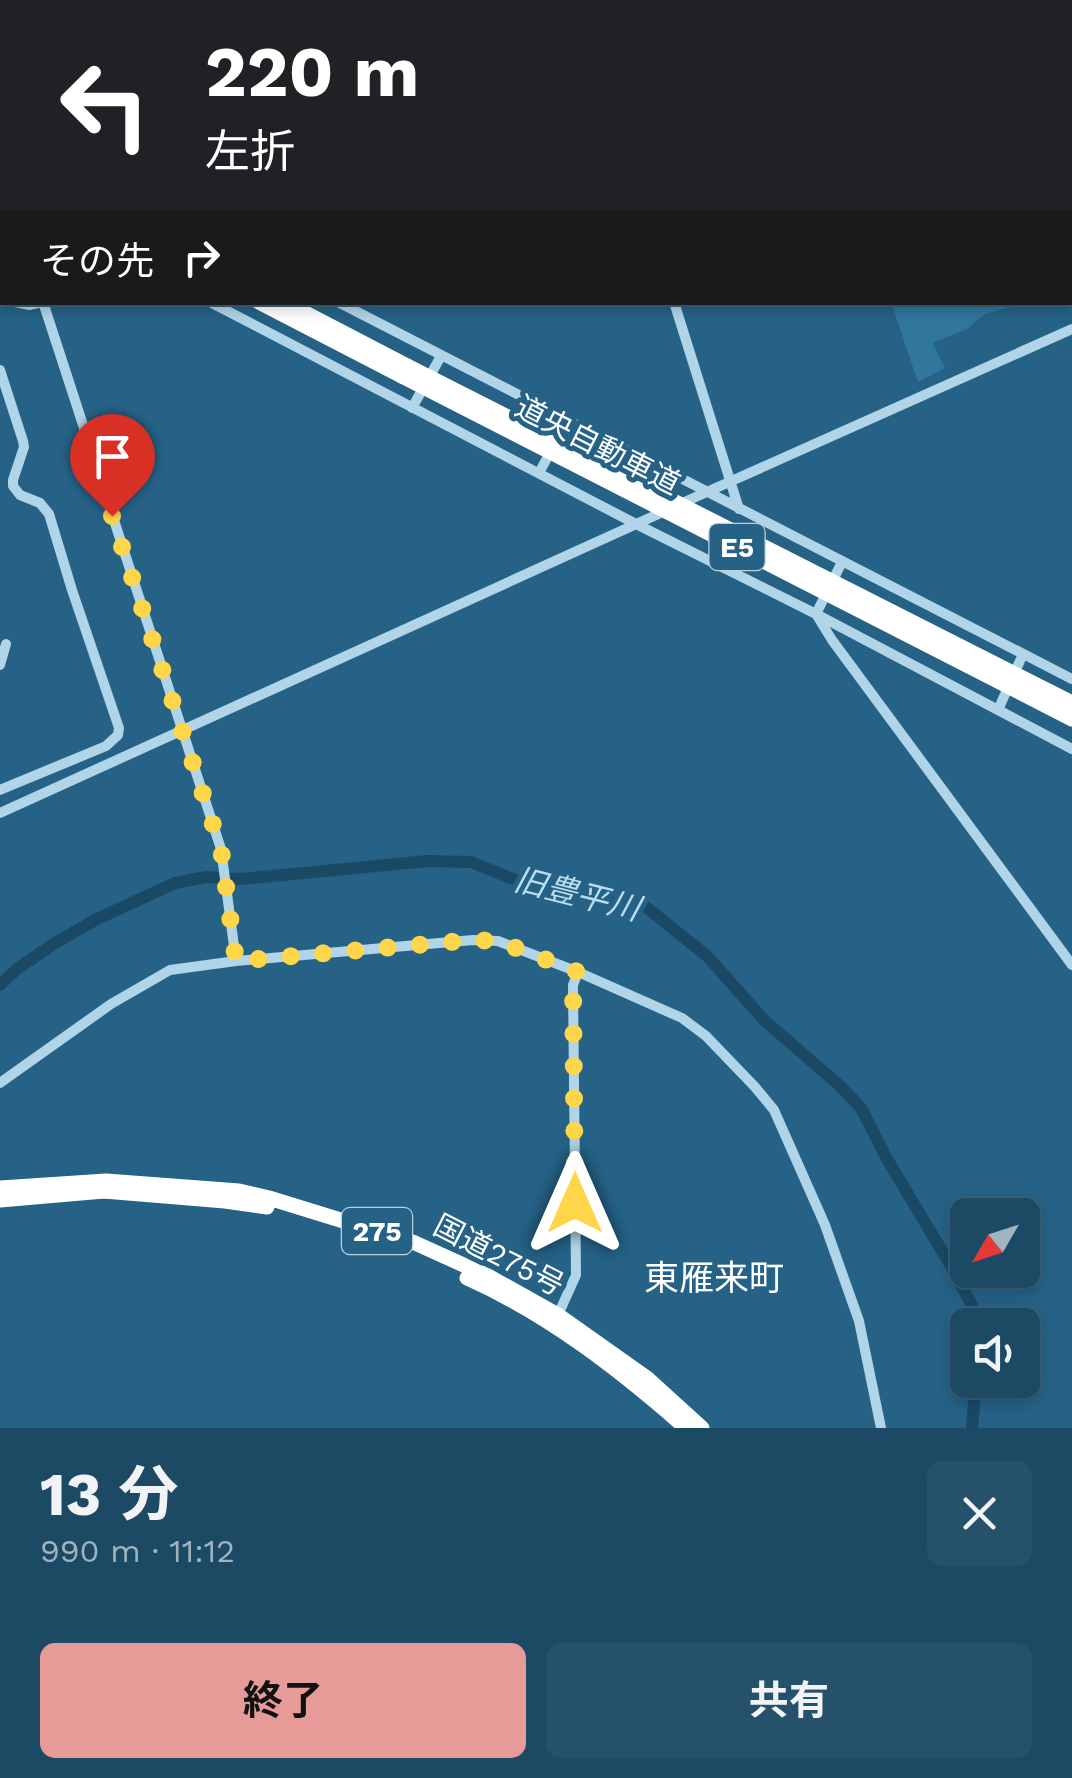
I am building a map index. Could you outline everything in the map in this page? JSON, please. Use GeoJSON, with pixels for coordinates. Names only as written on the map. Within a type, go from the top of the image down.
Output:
{"type":"FeatureCollection","features":[{"type":"Feature","properties":{"kind":"highway","name":"道央自動車道"},"geometry":{"type":"LineString","coordinates":[[264,305],[1072,703]]}},
{"type":"Feature","properties":{"kind":"highway","name":"道央自動車道"},"geometry":{"type":"LineString","coordinates":[[289,305],[405,371],[1072,719]]}},
{"type":"Feature","properties":{"kind":"highway","name":"国道275号"},"geometry":{"type":"LineString","coordinates":[[0,1188],[106,1180],[238,1191],[415,1243],[488,1276],[558,1315],[647,1378],[702,1428]]}},
{"type":"Feature","properties":{"kind":"highway","name":"国道275号"},"geometry":{"type":"LineString","coordinates":[[0,1200],[104,1191],[225,1200],[264,1206],[410,1252],[481,1284],[558,1329],[642,1389],[686,1428]]}},
{"type":"Feature","properties":{"kind":"street"},"geometry":{"type":"LineString","coordinates":[[44,305],[224,862],[236,961]]}},
{"type":"Feature","properties":{"kind":"street"},"geometry":{"type":"LineString","coordinates":[[216,305],[1072,749]]}},
{"type":"Feature","properties":{"kind":"street"},"geometry":{"type":"LineString","coordinates":[[344,305],[1072,679]]}},
{"type":"Feature","properties":{"kind":"street"},"geometry":{"type":"LineString","coordinates":[[675,305],[739,509]]}},
{"type":"Feature","properties":{"kind":"street"},"geometry":{"type":"LineString","coordinates":[[0,813],[1072,329]]}},
{"type":"Feature","properties":{"kind":"street"},"geometry":{"type":"LineString","coordinates":[[412,408],[441,356]]}},
{"type":"Feature","properties":{"kind":"street"},"geometry":{"type":"LineString","coordinates":[[0,370],[24,441],[13,486],[20,495],[40,503],[49,514],[118,728],[118,735],[106,746],[0,790]]}},
{"type":"Feature","properties":{"kind":"street"},"geometry":{"type":"LineString","coordinates":[[538,473],[567,421]]}},
{"type":"Feature","properties":{"kind":"street"},"geometry":{"type":"LineString","coordinates":[[816,614],[842,562]]}},
{"type":"Feature","properties":{"kind":"street"},"geometry":{"type":"LineString","coordinates":[[816,614],[1072,965]]}},
{"type":"Feature","properties":{"kind":"street"},"geometry":{"type":"LineString","coordinates":[[0,664],[6,644]]}},
{"type":"Feature","properties":{"kind":"street"},"geometry":{"type":"LineString","coordinates":[[998,710],[1023,654]]}},
{"type":"Feature","properties":{"kind":"street"},"geometry":{"type":"LineString","coordinates":[[0,1083],[111,1004],[170,970],[473,940],[498,941],[578,972],[682,1018],[706,1036],[774,1110],[824,1225],[859,1321],[881,1428]]}},
{"type":"Feature","properties":{"kind":"street"},"geometry":{"type":"LineString","coordinates":[[558,1315],[576,1276],[573,984],[578,972]]}},
{"type":"Feature","properties":{"kind":"shaded area"},"geometry":{"type":"Polygon","coordinates":[[[892,305],[1017,305],[985,314],[967,329],[933,343],[945,368],[918,382],[892,305]]]}},
{"type":"Feature","properties":{"kind":"waterway","name":"旧豊平川"},"geometry":{"type":"LineString","coordinates":[[0,985],[55,943],[97,919],[175,883],[206,877],[240,879],[428,861],[471,862],[543,891],[611,897],[646,907],[707,956],[765,1021],[861,1108],[973,1308]]}},
{"type":"Feature","properties":{"kind":"waterway","name":"旧豊平川"},"geometry":{"type":"LineString","coordinates":[[972,1428],[974,1398]]}},
{"type":"Feature","properties":{"kind":"district","name":"東雁来町"},"geometry":{"type":"Point","coordinates":[714,1278]}},
{"type":"Feature","properties":{"kind":"route"},"geometry":{"type":"LineString","coordinates":[[112,516],[221,849],[236,961],[473,940],[498,941],[578,972],[573,984],[575,1203]]}}]}
